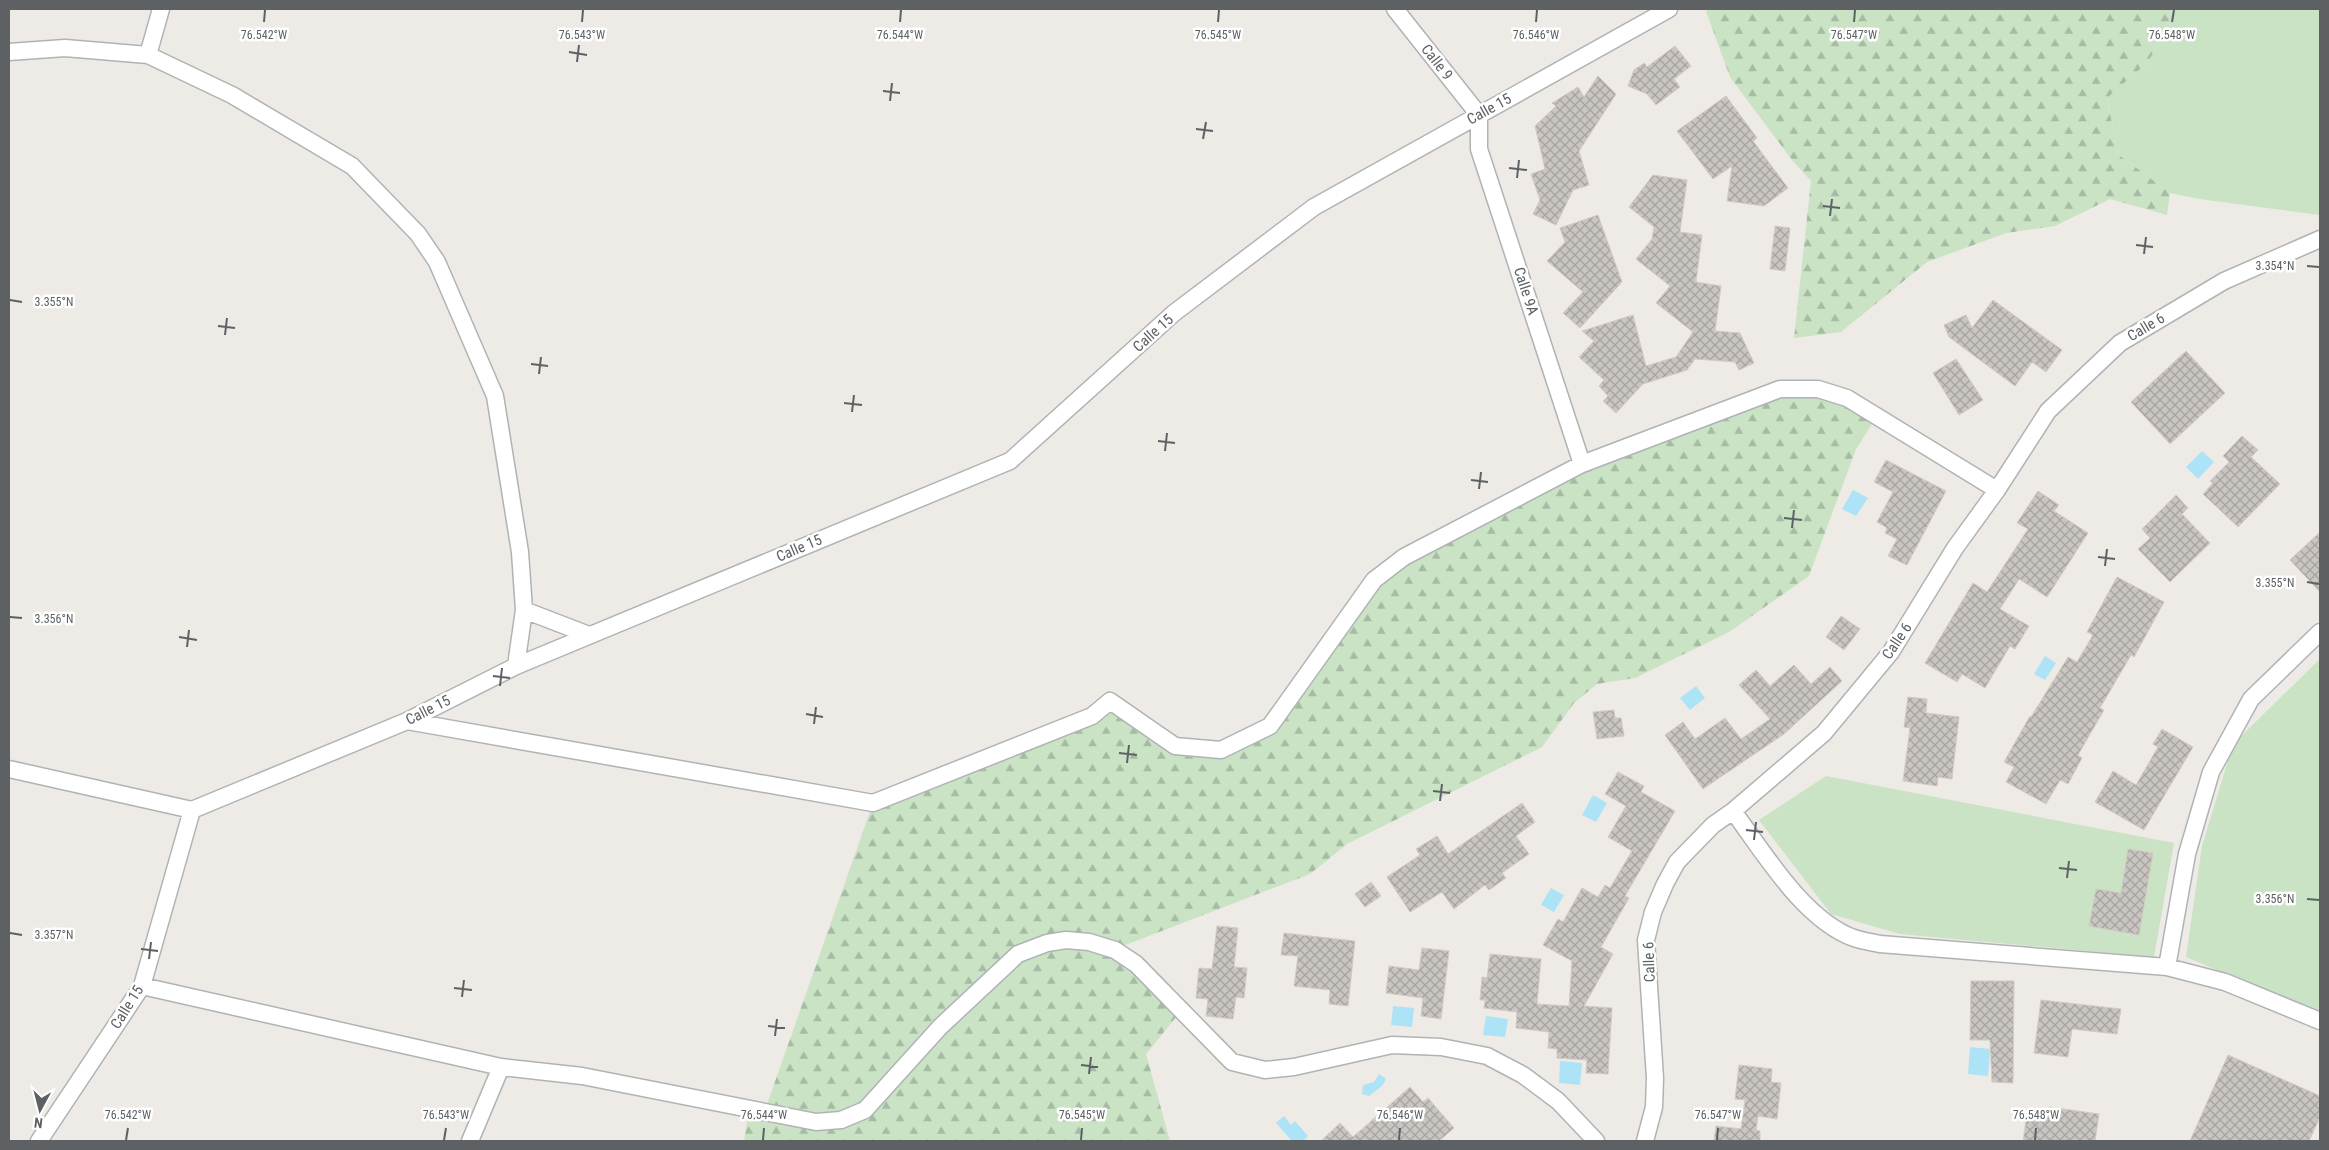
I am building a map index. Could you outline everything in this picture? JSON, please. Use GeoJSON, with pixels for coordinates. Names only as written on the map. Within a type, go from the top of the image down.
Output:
{"type":"FeatureCollection","features":[{"type":"Feature","properties":{"kind":"street"},"geometry":{"type":"LineString","coordinates":[[148,55],[161,9]]}},
{"type":"Feature","properties":{"kind":"street","name":"Calle 9"},"geometry":{"type":"LineString","coordinates":[[1395,9],[1479,115]]}},
{"type":"Feature","properties":{"kind":"street","name":"Calle 15"},"geometry":{"type":"LineString","coordinates":[[39,1141],[142,986],[192,810],[407,721],[516,666],[1010,461],[1174,313],[1314,207],[1669,9]]}},
{"type":"Feature","properties":{"kind":"street"},"geometry":{"type":"LineString","coordinates":[[9,52],[65,48],[148,55],[232,95],[352,166],[418,234],[437,262],[495,396],[520,552],[524,610],[516,666]]}},
{"type":"Feature","properties":{"kind":"street","name":"Calle 9A"},"geometry":{"type":"LineString","coordinates":[[1479,115],[1479,149],[1582,464]]}},
{"type":"Feature","properties":{"kind":"street","name":"Calle 6"},"geometry":{"type":"LineString","coordinates":[[1645,1141],[1654,1107],[1653,1035],[1646,940],[1664,884],[1677,862],[1713,825],[1733,811],[1824,733],[1892,652],[1955,548],[1997,490],[2048,411],[2120,343],[2224,281],[2320,239]]}},
{"type":"Feature","properties":{"kind":"street"},"geometry":{"type":"LineString","coordinates":[[407,721],[873,803],[1092,716],[1110,701],[1175,746],[1221,750],[1270,726],[1374,580],[1404,556],[1582,464],[1780,389],[1818,389],[1847,398],[1997,490]]}},
{"type":"Feature","properties":{"kind":"street"},"geometry":{"type":"LineString","coordinates":[[524,610],[589,635]]}},
{"type":"Feature","properties":{"kind":"street"},"geometry":{"type":"LineString","coordinates":[[2167,967],[2187,854],[2211,772],[2251,699],[2320,632]]}},
{"type":"Feature","properties":{"kind":"street"},"geometry":{"type":"LineString","coordinates":[[9,769],[192,810]]}},
{"type":"Feature","properties":{"kind":"street"},"geometry":{"type":"LineString","coordinates":[[1733,811],[1802,901],[1816,916],[1854,938],[1880,944],[2167,967],[2225,982],[2320,1021]]}},
{"type":"Feature","properties":{"kind":"street"},"geometry":{"type":"LineString","coordinates":[[142,986],[500,1066],[582,1076],[816,1122],[841,1120],[865,1110],[940,1027],[1018,954],[1047,943],[1066,940],[1089,942],[1115,950],[1136,964],[1232,1062],[1265,1070],[1294,1067],[1392,1045],[1441,1046],[1487,1056],[1523,1075],[1558,1101],[1596,1141]]}},
{"type":"Feature","properties":{"kind":"street"},"geometry":{"type":"LineString","coordinates":[[470,1141],[500,1066]]}},
{"type":"Feature","properties":{"kind":"green space"},"geometry":{"type":"Polygon","coordinates":[[[1710,9],[2170,9],[2173,19],[2148,62],[2107,98],[2118,154],[2170,193],[2167,215],[2110,199],[2055,226],[2006,233],[1927,262],[1841,332],[1794,338],[1811,181],[1792,160],[1730,77],[1706,11],[1710,9]]]}},
{"type":"Feature","properties":{"kind":"green space"},"geometry":{"type":"Polygon","coordinates":[[[2170,9],[2320,9],[2320,215],[2200,199],[2170,193],[2118,154],[2107,97],[2148,62],[2173,19],[2170,9]]]}},
{"type":"Feature","properties":{"kind":"green space"},"geometry":{"type":"Polygon","coordinates":[[[1780,389],[1818,389],[1877,416],[1856,449],[1809,576],[1729,632],[1635,678],[1597,684],[1574,703],[1542,747],[1347,844],[1310,874],[1115,949],[1181,1011],[1146,1054],[1170,1141],[744,1141],[749,1110],[764,1113],[873,803],[1110,701],[1175,746],[1221,750],[1270,726],[1374,580],[1582,464],[1780,389]]]}},
{"type":"Feature","properties":{"kind":"green space"},"geometry":{"type":"Polygon","coordinates":[[[2320,659],[2320,1013],[2186,957],[2202,846],[2233,744],[2320,659]]]}},
{"type":"Feature","properties":{"kind":"green space"},"geometry":{"type":"Polygon","coordinates":[[[1826,776],[2174,843],[2154,957],[1900,934],[1831,914],[1759,820],[1826,776]]]}},
{"type":"Feature","properties":{"kind":"water"},"geometry":{"type":"Polygon","coordinates":[[[2202,451],[2214,462],[2198,479],[2186,467],[2202,451]]]}},
{"type":"Feature","properties":{"kind":"water"},"geometry":{"type":"Polygon","coordinates":[[[1853,490],[1868,498],[1856,516],[1842,509],[1853,490]]]}},
{"type":"Feature","properties":{"kind":"water"},"geometry":{"type":"Polygon","coordinates":[[[2045,656],[2056,663],[2045,680],[2034,674],[2045,656]]]}},
{"type":"Feature","properties":{"kind":"water"},"geometry":{"type":"Polygon","coordinates":[[[1696,686],[1705,698],[1690,710],[1680,698],[1696,686]]]}},
{"type":"Feature","properties":{"kind":"water"},"geometry":{"type":"Polygon","coordinates":[[[1593,795],[1607,803],[1596,822],[1582,815],[1593,795]]]}},
{"type":"Feature","properties":{"kind":"water"},"geometry":{"type":"Polygon","coordinates":[[[1551,888],[1564,895],[1554,912],[1541,905],[1551,888]]]}},
{"type":"Feature","properties":{"kind":"water"},"geometry":{"type":"Polygon","coordinates":[[[1393,1006],[1414,1008],[1412,1027],[1391,1025],[1393,1006]]]}},
{"type":"Feature","properties":{"kind":"water"},"geometry":{"type":"Polygon","coordinates":[[[1486,1016],[1508,1019],[1505,1037],[1483,1035],[1486,1016]]]}},
{"type":"Feature","properties":{"kind":"water"},"geometry":{"type":"Polygon","coordinates":[[[1970,1047],[1990,1049],[1988,1076],[1968,1074],[1970,1047]]]}},
{"type":"Feature","properties":{"kind":"water"},"geometry":{"type":"Polygon","coordinates":[[[1560,1061],[1582,1063],[1580,1085],[1559,1083],[1560,1061]]]}},
{"type":"Feature","properties":{"kind":"water"},"geometry":{"type":"Polygon","coordinates":[[[1379,1074],[1386,1079],[1382,1086],[1369,1096],[1362,1094],[1363,1085],[1374,1082],[1379,1074]]]}},
{"type":"Feature","properties":{"kind":"water"},"geometry":{"type":"Polygon","coordinates":[[[1284,1116],[1291,1125],[1295,1121],[1308,1136],[1303,1141],[1292,1141],[1276,1123],[1284,1116]]]}},
{"type":"Feature","properties":{"kind":"building"},"geometry":{"type":"Polygon","coordinates":[[[1675,46],[1691,66],[1674,79],[1680,87],[1656,105],[1647,94],[1628,86],[1634,70],[1644,63],[1647,67],[1675,46]]]}},
{"type":"Feature","properties":{"kind":"building"},"geometry":{"type":"Polygon","coordinates":[[[1598,76],[1616,94],[1579,151],[1589,185],[1573,190],[1556,225],[1533,214],[1540,200],[1531,174],[1545,169],[1535,126],[1556,106],[1552,103],[1578,87],[1584,97],[1598,76]]]}},
{"type":"Feature","properties":{"kind":"building"},"geometry":{"type":"Polygon","coordinates":[[[1726,96],[1757,138],[1753,141],[1788,188],[1764,206],[1727,201],[1732,166],[1713,179],[1677,131],[1726,96]]]}},
{"type":"Feature","properties":{"kind":"building"},"geometry":{"type":"Polygon","coordinates":[[[1653,175],[1687,180],[1680,232],[1702,235],[1696,282],[1721,286],[1715,331],[1740,333],[1754,363],[1739,370],[1735,362],[1695,359],[1687,370],[1643,384],[1616,413],[1603,401],[1608,396],[1599,386],[1604,380],[1579,357],[1594,341],[1582,331],[1633,315],[1646,366],[1676,357],[1693,332],[1656,303],[1670,286],[1636,259],[1652,239],[1654,227],[1629,207],[1653,175]]]}},
{"type":"Feature","properties":{"kind":"building"},"geometry":{"type":"Polygon","coordinates":[[[1598,215],[1622,282],[1580,328],[1563,313],[1583,292],[1547,261],[1565,242],[1560,228],[1598,215]]]}},
{"type":"Feature","properties":{"kind":"building"},"geometry":{"type":"Polygon","coordinates":[[[1775,226],[1790,228],[1785,271],[1770,269],[1775,226]]]}},
{"type":"Feature","properties":{"kind":"building"},"geometry":{"type":"Polygon","coordinates":[[[1993,300],[2062,350],[2046,372],[2032,362],[2015,386],[1949,337],[1944,325],[1966,315],[1972,328],[1993,300]]]}},
{"type":"Feature","properties":{"kind":"building"},"geometry":{"type":"Polygon","coordinates":[[[2186,351],[2225,393],[2170,444],[2131,402],[2186,351]]]}},
{"type":"Feature","properties":{"kind":"building"},"geometry":{"type":"Polygon","coordinates":[[[1956,359],[1983,400],[1959,415],[1933,373],[1956,359]]]}},
{"type":"Feature","properties":{"kind":"building"},"geometry":{"type":"Polygon","coordinates":[[[2242,436],[2258,450],[2251,457],[2280,484],[2238,527],[2203,494],[2213,483],[2210,481],[2229,462],[2223,456],[2242,436]]]}},
{"type":"Feature","properties":{"kind":"building"},"geometry":{"type":"Polygon","coordinates":[[[1886,460],[1946,491],[1907,565],[1888,556],[1897,539],[1885,533],[1887,528],[1877,522],[1893,492],[1874,482],[1886,460]]]}},
{"type":"Feature","properties":{"kind":"building"},"geometry":{"type":"Polygon","coordinates":[[[2038,491],[2059,505],[2054,511],[2088,533],[2047,597],[2019,579],[2000,609],[2029,626],[2015,649],[2010,646],[1985,688],[1962,674],[1957,682],[1925,663],[1973,583],[1987,592],[2028,529],[2017,523],[2038,491]]]}},
{"type":"Feature","properties":{"kind":"building"},"geometry":{"type":"Polygon","coordinates":[[[2176,495],[2188,508],[2182,514],[2210,543],[2170,582],[2138,549],[2150,538],[2142,529],[2176,495]]]}},
{"type":"Feature","properties":{"kind":"building"},"geometry":{"type":"Polygon","coordinates":[[[2320,532],[2320,592],[2290,560],[2320,532]]]}},
{"type":"Feature","properties":{"kind":"building"},"geometry":{"type":"Polygon","coordinates":[[[2117,577],[2164,602],[2134,657],[2131,655],[2100,708],[2104,710],[2078,755],[2082,758],[2068,784],[2060,780],[2046,804],[2006,782],[2014,767],[2004,762],[2030,716],[2068,657],[2077,662],[2093,635],[2087,632],[2117,577]]]}},
{"type":"Feature","properties":{"kind":"building"},"geometry":{"type":"Polygon","coordinates":[[[1841,616],[1860,629],[1844,650],[1826,637],[1841,616]]]}},
{"type":"Feature","properties":{"kind":"building"},"geometry":{"type":"Polygon","coordinates":[[[1794,665],[1811,684],[1830,667],[1842,681],[1784,734],[1703,789],[1665,735],[1683,722],[1695,739],[1725,718],[1741,739],[1770,719],[1739,685],[1756,670],[1770,686],[1794,665]]]}},
{"type":"Feature","properties":{"kind":"building"},"geometry":{"type":"Polygon","coordinates":[[[1908,697],[1927,699],[1926,713],[1959,717],[1952,779],[1938,777],[1937,786],[1903,781],[1910,728],[1904,727],[1908,697]]]}},
{"type":"Feature","properties":{"kind":"building"},"geometry":{"type":"Polygon","coordinates":[[[1614,710],[1615,718],[1621,718],[1624,736],[1597,739],[1593,712],[1614,710]]]}},
{"type":"Feature","properties":{"kind":"building"},"geometry":{"type":"Polygon","coordinates":[[[2162,729],[2193,747],[2144,830],[2095,802],[2113,771],[2136,785],[2158,747],[2153,744],[2162,729]]]}},
{"type":"Feature","properties":{"kind":"building"},"geometry":{"type":"Polygon","coordinates":[[[1618,772],[1644,786],[1641,792],[1675,811],[1625,896],[1629,898],[1601,947],[1613,954],[1584,1006],[1612,1008],[1608,1074],[1586,1073],[1587,1060],[1557,1058],[1557,1049],[1548,1048],[1549,1032],[1516,1028],[1517,1012],[1484,1008],[1485,1000],[1480,1000],[1482,977],[1487,978],[1490,954],[1541,959],[1537,1004],[1569,1006],[1572,961],[1543,945],[1558,919],[1563,922],[1582,888],[1598,897],[1605,885],[1610,888],[1632,851],[1608,837],[1626,806],[1605,794],[1618,772]]]}},
{"type":"Feature","properties":{"kind":"building"},"geometry":{"type":"Polygon","coordinates":[[[1522,803],[1535,822],[1516,836],[1529,854],[1502,873],[1506,878],[1489,890],[1485,885],[1454,909],[1442,892],[1410,912],[1387,877],[1420,855],[1416,849],[1437,836],[1448,854],[1522,803]]]}},
{"type":"Feature","properties":{"kind":"building"},"geometry":{"type":"Polygon","coordinates":[[[2128,849],[2153,853],[2139,935],[2089,926],[2096,889],[2121,893],[2128,849]]]}},
{"type":"Feature","properties":{"kind":"building"},"geometry":{"type":"Polygon","coordinates":[[[1371,882],[1381,896],[1365,907],[1355,894],[1371,882]]]}},
{"type":"Feature","properties":{"kind":"building"},"geometry":{"type":"Polygon","coordinates":[[[1217,926],[1238,928],[1234,967],[1247,968],[1244,998],[1236,997],[1233,1019],[1206,1016],[1208,999],[1196,998],[1199,968],[1212,969],[1217,926]]]}},
{"type":"Feature","properties":{"kind":"building"},"geometry":{"type":"Polygon","coordinates":[[[1284,933],[1355,941],[1348,1006],[1329,1004],[1330,990],[1294,986],[1298,956],[1281,955],[1284,933]]]}},
{"type":"Feature","properties":{"kind":"building"},"geometry":{"type":"Polygon","coordinates":[[[1422,948],[1449,951],[1441,1019],[1421,1016],[1423,998],[1386,993],[1389,966],[1419,970],[1422,948]]]}},
{"type":"Feature","properties":{"kind":"building"},"geometry":{"type":"Polygon","coordinates":[[[1971,981],[2014,981],[2013,1083],[1992,1082],[1990,1040],[1970,1040],[1971,981]]]}},
{"type":"Feature","properties":{"kind":"building"},"geometry":{"type":"Polygon","coordinates":[[[2041,1000],[2121,1009],[2117,1034],[2072,1029],[2068,1057],[2034,1053],[2041,1000]]]}},
{"type":"Feature","properties":{"kind":"building"},"geometry":{"type":"Polygon","coordinates":[[[2228,1055],[2320,1096],[2320,1117],[2309,1141],[2190,1141],[2228,1055]]]}},
{"type":"Feature","properties":{"kind":"building"},"geometry":{"type":"Polygon","coordinates":[[[1739,1065],[1772,1069],[1771,1082],[1781,1083],[1777,1119],[1758,1116],[1756,1130],[1760,1131],[1760,1141],[1714,1141],[1716,1126],[1741,1129],[1745,1100],[1735,1099],[1739,1065]]]}},
{"type":"Feature","properties":{"kind":"building"},"geometry":{"type":"Polygon","coordinates":[[[1410,1087],[1423,1102],[1428,1098],[1454,1128],[1439,1141],[1321,1141],[1340,1123],[1353,1137],[1410,1087]]]}},
{"type":"Feature","properties":{"kind":"building"},"geometry":{"type":"Polygon","coordinates":[[[2049,1107],[2099,1114],[2095,1141],[2023,1141],[2027,1114],[2048,1117],[2049,1107]]]}}]}
